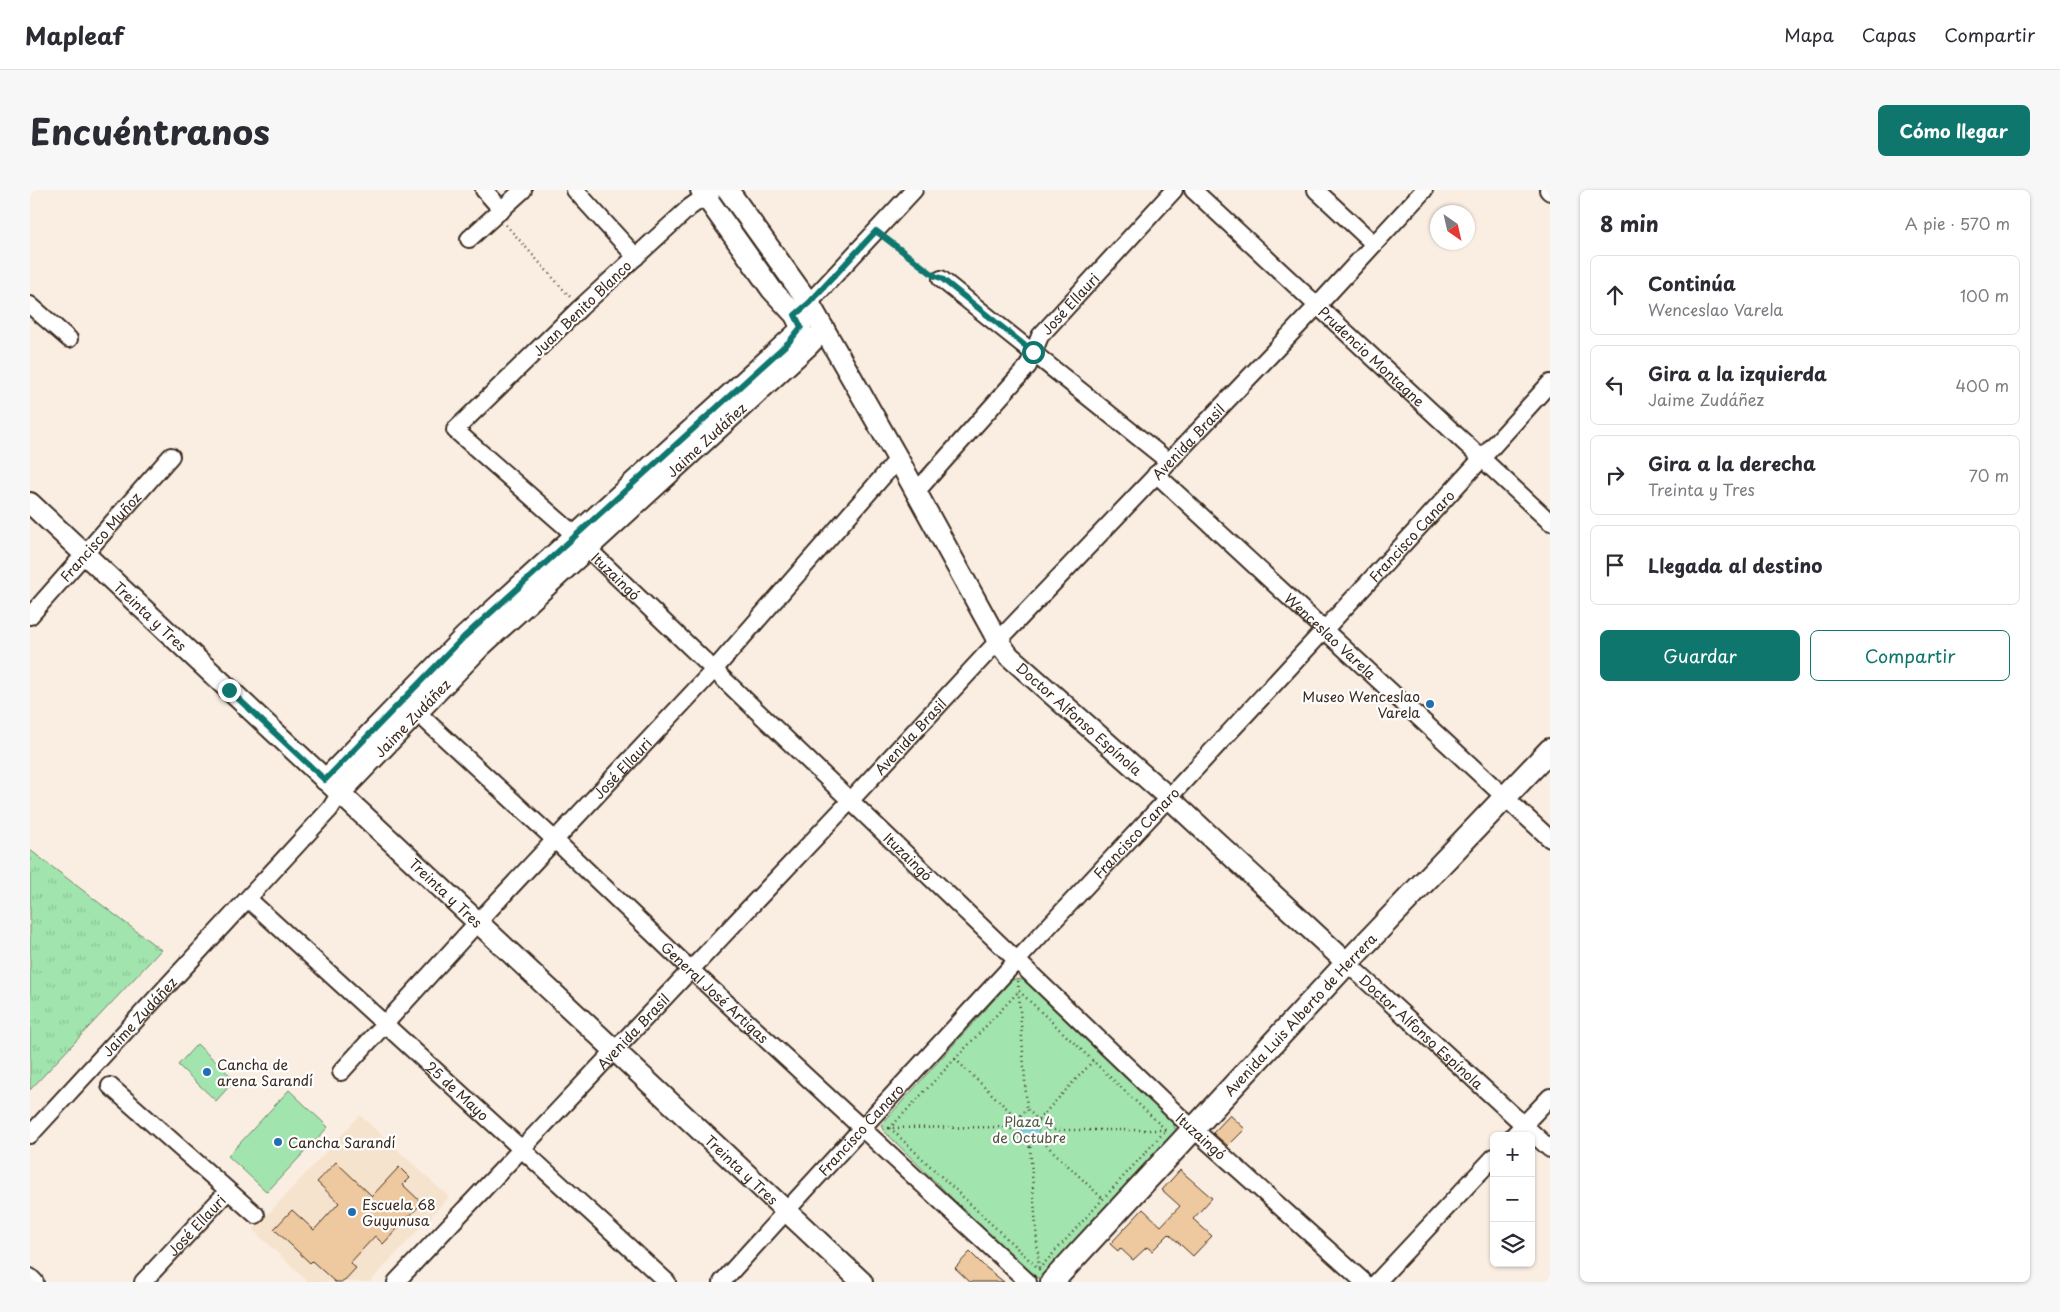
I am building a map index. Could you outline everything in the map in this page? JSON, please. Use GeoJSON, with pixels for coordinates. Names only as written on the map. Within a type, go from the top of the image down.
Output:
{"type":"FeatureCollection","features":[{"type":"Feature","properties":{"kind":"main road","name":"Avenida Luis Alberto de Herrera"},"geometry":{"type":"LineString","coordinates":[[1040,1277],[1193,1130],[1347,963],[1550,750]]}},
{"type":"Feature","properties":{"kind":"street"},"geometry":{"type":"LineString","coordinates":[[484,190],[499,212]]}},
{"type":"Feature","properties":{"kind":"street"},"geometry":{"type":"LineString","coordinates":[[469,239],[523,190]]}},
{"type":"Feature","properties":{"kind":"street"},"geometry":{"type":"LineString","coordinates":[[575,190],[636,257]]}},
{"type":"Feature","properties":{"kind":"street","name":"Doctor Alfonso Espínola"},"geometry":{"type":"LineString","coordinates":[[728,190],[801,315]]}},
{"type":"Feature","properties":{"kind":"street","name":"Jaime Zudáñez"},"geometry":{"type":"LineString","coordinates":[[30,1135],[330,809],[333,787],[410,707],[478,648],[582,543],[789,342],[801,315],[914,190]]}},
{"type":"Feature","properties":{"kind":"street","name":"José Ellauri"},"geometry":{"type":"LineString","coordinates":[[916,492],[1028,366],[1040,336],[1174,190]]}},
{"type":"Feature","properties":{"kind":"street","name":"Prudencio Montagne"},"geometry":{"type":"LineString","coordinates":[[1193,190],[1550,522]]}},
{"type":"Feature","properties":{"kind":"street"},"geometry":{"type":"LineString","coordinates":[[1316,190],[1374,244]]}},
{"type":"Feature","properties":{"kind":"street","name":"Avenida Brasil"},"geometry":{"type":"LineString","coordinates":[[396,1282],[851,800],[998,641],[1318,305],[1424,190]]}},
{"type":"Feature","properties":{"kind":"street","name":"Juan Benito Blanco"},"geometry":{"type":"LineString","coordinates":[[455,430],[580,308],[707,192]]}},
{"type":"Feature","properties":{"kind":"street","name":"Doctor Alfonso Espínola"},"geometry":{"type":"LineString","coordinates":[[707,192],[772,290],[801,315],[824,329],[998,641],[1009,656],[1168,797],[1347,963],[1519,1130],[1550,1148]]}},
{"type":"Feature","properties":{"kind":"street"},"geometry":{"type":"LineString","coordinates":[[941,278],[1168,461]]}},
{"type":"Feature","properties":{"kind":"street"},"geometry":{"type":"LineString","coordinates":[[30,305],[69,339]]}},
{"type":"Feature","properties":{"kind":"street","name":"Jaime Zudáñez"},"geometry":{"type":"LineString","coordinates":[[582,543],[808,346],[824,329]]}},
{"type":"Feature","properties":{"kind":"street","name":"Francisco Canaro"},"geometry":{"type":"LineString","coordinates":[[722,1282],[861,1128],[1482,459],[1550,382]]}},
{"type":"Feature","properties":{"kind":"street","name":"Ituzaingó"},"geometry":{"type":"LineString","coordinates":[[455,430],[582,543],[713,671],[851,800],[1193,1130],[1364,1282]]}},
{"type":"Feature","properties":{"kind":"street","name":"Francisco Muñoz"},"geometry":{"type":"LineString","coordinates":[[30,616],[171,456]]}},
{"type":"Feature","properties":{"kind":"street","name":"José Ellauri"},"geometry":{"type":"LineString","coordinates":[[342,1072],[477,923],[713,671],[898,459]]}},
{"type":"Feature","properties":{"kind":"street","name":"Wenceslao Varela"},"geometry":{"type":"LineString","coordinates":[[1156,474],[1550,839]]}},
{"type":"Feature","properties":{"kind":"street","name":"Treinta y Tres"},"geometry":{"type":"LineString","coordinates":[[30,503],[84,556],[862,1282]]}},
{"type":"Feature","properties":{"kind":"street","name":"General José Artigas"},"geometry":{"type":"LineString","coordinates":[[410,707],[556,840],[690,969],[861,1128],[1040,1277]]}},
{"type":"Feature","properties":{"kind":"street","name":"25 de Mayo"},"geometry":{"type":"LineString","coordinates":[[248,899],[667,1282]]}},
{"type":"Feature","properties":{"kind":"street"},"geometry":{"type":"LineString","coordinates":[[110,1086],[256,1215]]}},
{"type":"Feature","properties":{"kind":"street"},"geometry":{"type":"LineString","coordinates":[[1519,1130],[1550,1096]]}},
{"type":"Feature","properties":{"kind":"street"},"geometry":{"type":"LineString","coordinates":[[1377,1282],[1490,1161]]}},
{"type":"Feature","properties":{"kind":"street","name":"José Ellauri"},"geometry":{"type":"LineString","coordinates":[[143,1282],[228,1191]]}},
{"type":"Feature","properties":{"kind":"street"},"geometry":{"type":"LineString","coordinates":[[30,1277],[36,1282]]}},
{"type":"Feature","properties":{"kind":"path"},"geometry":{"type":"LineString","coordinates":[[499,212],[580,308]]}},
{"type":"Feature","properties":{"kind":"path"},"geometry":{"type":"LineString","coordinates":[[876,231],[935,276],[941,278]]}},
{"type":"Feature","properties":{"kind":"path"},"geometry":{"type":"LineString","coordinates":[[1017,960],[1027,1109],[1048,1130]]}},
{"type":"Feature","properties":{"kind":"path"},"geometry":{"type":"LineString","coordinates":[[890,1128],[1019,991]]}},
{"type":"Feature","properties":{"kind":"path"},"geometry":{"type":"LineString","coordinates":[[1019,991],[1166,1130]]}},
{"type":"Feature","properties":{"kind":"path"},"geometry":{"type":"LineString","coordinates":[[954,1060],[1017,1119]]}},
{"type":"Feature","properties":{"kind":"path"},"geometry":{"type":"LineString","coordinates":[[1038,1120],[1093,1061]]}},
{"type":"Feature","properties":{"kind":"path"},"geometry":{"type":"LineString","coordinates":[[1009,1127],[1027,1109]]}},
{"type":"Feature","properties":{"kind":"path"},"geometry":{"type":"LineString","coordinates":[[861,1128],[1009,1127],[1030,1147],[1040,1277]]}},
{"type":"Feature","properties":{"kind":"path"},"geometry":{"type":"LineString","coordinates":[[890,1128],[1040,1277]]}},
{"type":"Feature","properties":{"kind":"path"},"geometry":{"type":"LineString","coordinates":[[1030,1147],[1048,1130],[1193,1130]]}},
{"type":"Feature","properties":{"kind":"path"},"geometry":{"type":"LineString","coordinates":[[1040,1277],[1103,1199],[1166,1130]]}},
{"type":"Feature","properties":{"kind":"path"},"geometry":{"type":"LineString","coordinates":[[1039,1138],[1103,1199]]}},
{"type":"Feature","properties":{"kind":"shaded area","name":"Escuela 68 Guyunusa"},"geometry":{"type":"Polygon","coordinates":[[[360,1115],[449,1197],[370,1282],[308,1282],[253,1230],[360,1115]]]}},
{"type":"Feature","properties":{"kind":"green space"},"geometry":{"type":"Polygon","coordinates":[[[30,850],[161,950],[30,1090],[30,850]]]}},
{"type":"Feature","properties":{"kind":"green space","name":"Plaza 4 de Octubre"},"geometry":{"type":"Polygon","coordinates":[[[1015,979],[1023,980],[1173,1123],[1177,1133],[1042,1278],[1032,1277],[883,1130],[881,1125],[1011,981],[1015,979]]]}},
{"type":"Feature","properties":{"kind":"green space","name":"Cancha de arena Sarandí"},"geometry":{"type":"Polygon","coordinates":[[[197,1044],[235,1080],[216,1101],[178,1065],[197,1044]]]}},
{"type":"Feature","properties":{"kind":"green space","name":"Cancha Sarandí"},"geometry":{"type":"Polygon","coordinates":[[[289,1090],[328,1127],[267,1192],[228,1156],[289,1090]]]}},
{"type":"Feature","properties":{"kind":"water"},"geometry":{"type":"Polygon","coordinates":[[[1029,1119],[1036,1122],[1039,1129],[1036,1136],[1029,1139],[1022,1136],[1019,1129],[1022,1122],[1029,1119]]]}},
{"type":"Feature","properties":{"kind":"building"},"geometry":{"type":"Polygon","coordinates":[[[1230,1115],[1245,1129],[1228,1146],[1213,1133],[1230,1115]]]}},
{"type":"Feature","properties":{"kind":"building"},"geometry":{"type":"Polygon","coordinates":[[[336,1162],[372,1196],[399,1167],[410,1178],[403,1185],[422,1203],[383,1244],[375,1236],[350,1263],[356,1268],[343,1282],[335,1282],[312,1261],[310,1263],[274,1229],[292,1210],[314,1230],[339,1203],[317,1182],[336,1162]]]}},
{"type":"Feature","properties":{"kind":"building"},"geometry":{"type":"Polygon","coordinates":[[[1180,1170],[1212,1198],[1193,1219],[1212,1236],[1193,1256],[1169,1234],[1152,1251],[1147,1247],[1133,1260],[1120,1248],[1118,1251],[1110,1244],[1143,1209],[1161,1226],[1180,1206],[1162,1190],[1180,1170]]]}},
{"type":"Feature","properties":{"kind":"building"},"geometry":{"type":"Polygon","coordinates":[[[970,1252],[1004,1282],[970,1282],[955,1268],[970,1252]]]}},
{"type":"Feature","properties":{"kind":"place","name":"Museo Wenceslao Varela"},"geometry":{"type":"Point","coordinates":[1430,704]}},
{"type":"Feature","properties":{"kind":"place","name":"Cancha de arena Sarandí"},"geometry":{"type":"Point","coordinates":[207,1072]}},
{"type":"Feature","properties":{"kind":"place","name":"Cancha Sarandí"},"geometry":{"type":"Point","coordinates":[278,1142]}},
{"type":"Feature","properties":{"kind":"place","name":"Escuela 68 Guyunusa"},"geometry":{"type":"Point","coordinates":[352,1212]}},
{"type":"Feature","properties":{"kind":"route"},"geometry":{"type":"LineString","coordinates":[[229,690],[325,780],[464,637],[789,342],[801,327],[795,315],[809,303],[876,231],[935,276],[941,278],[1033,352]]}}]}
